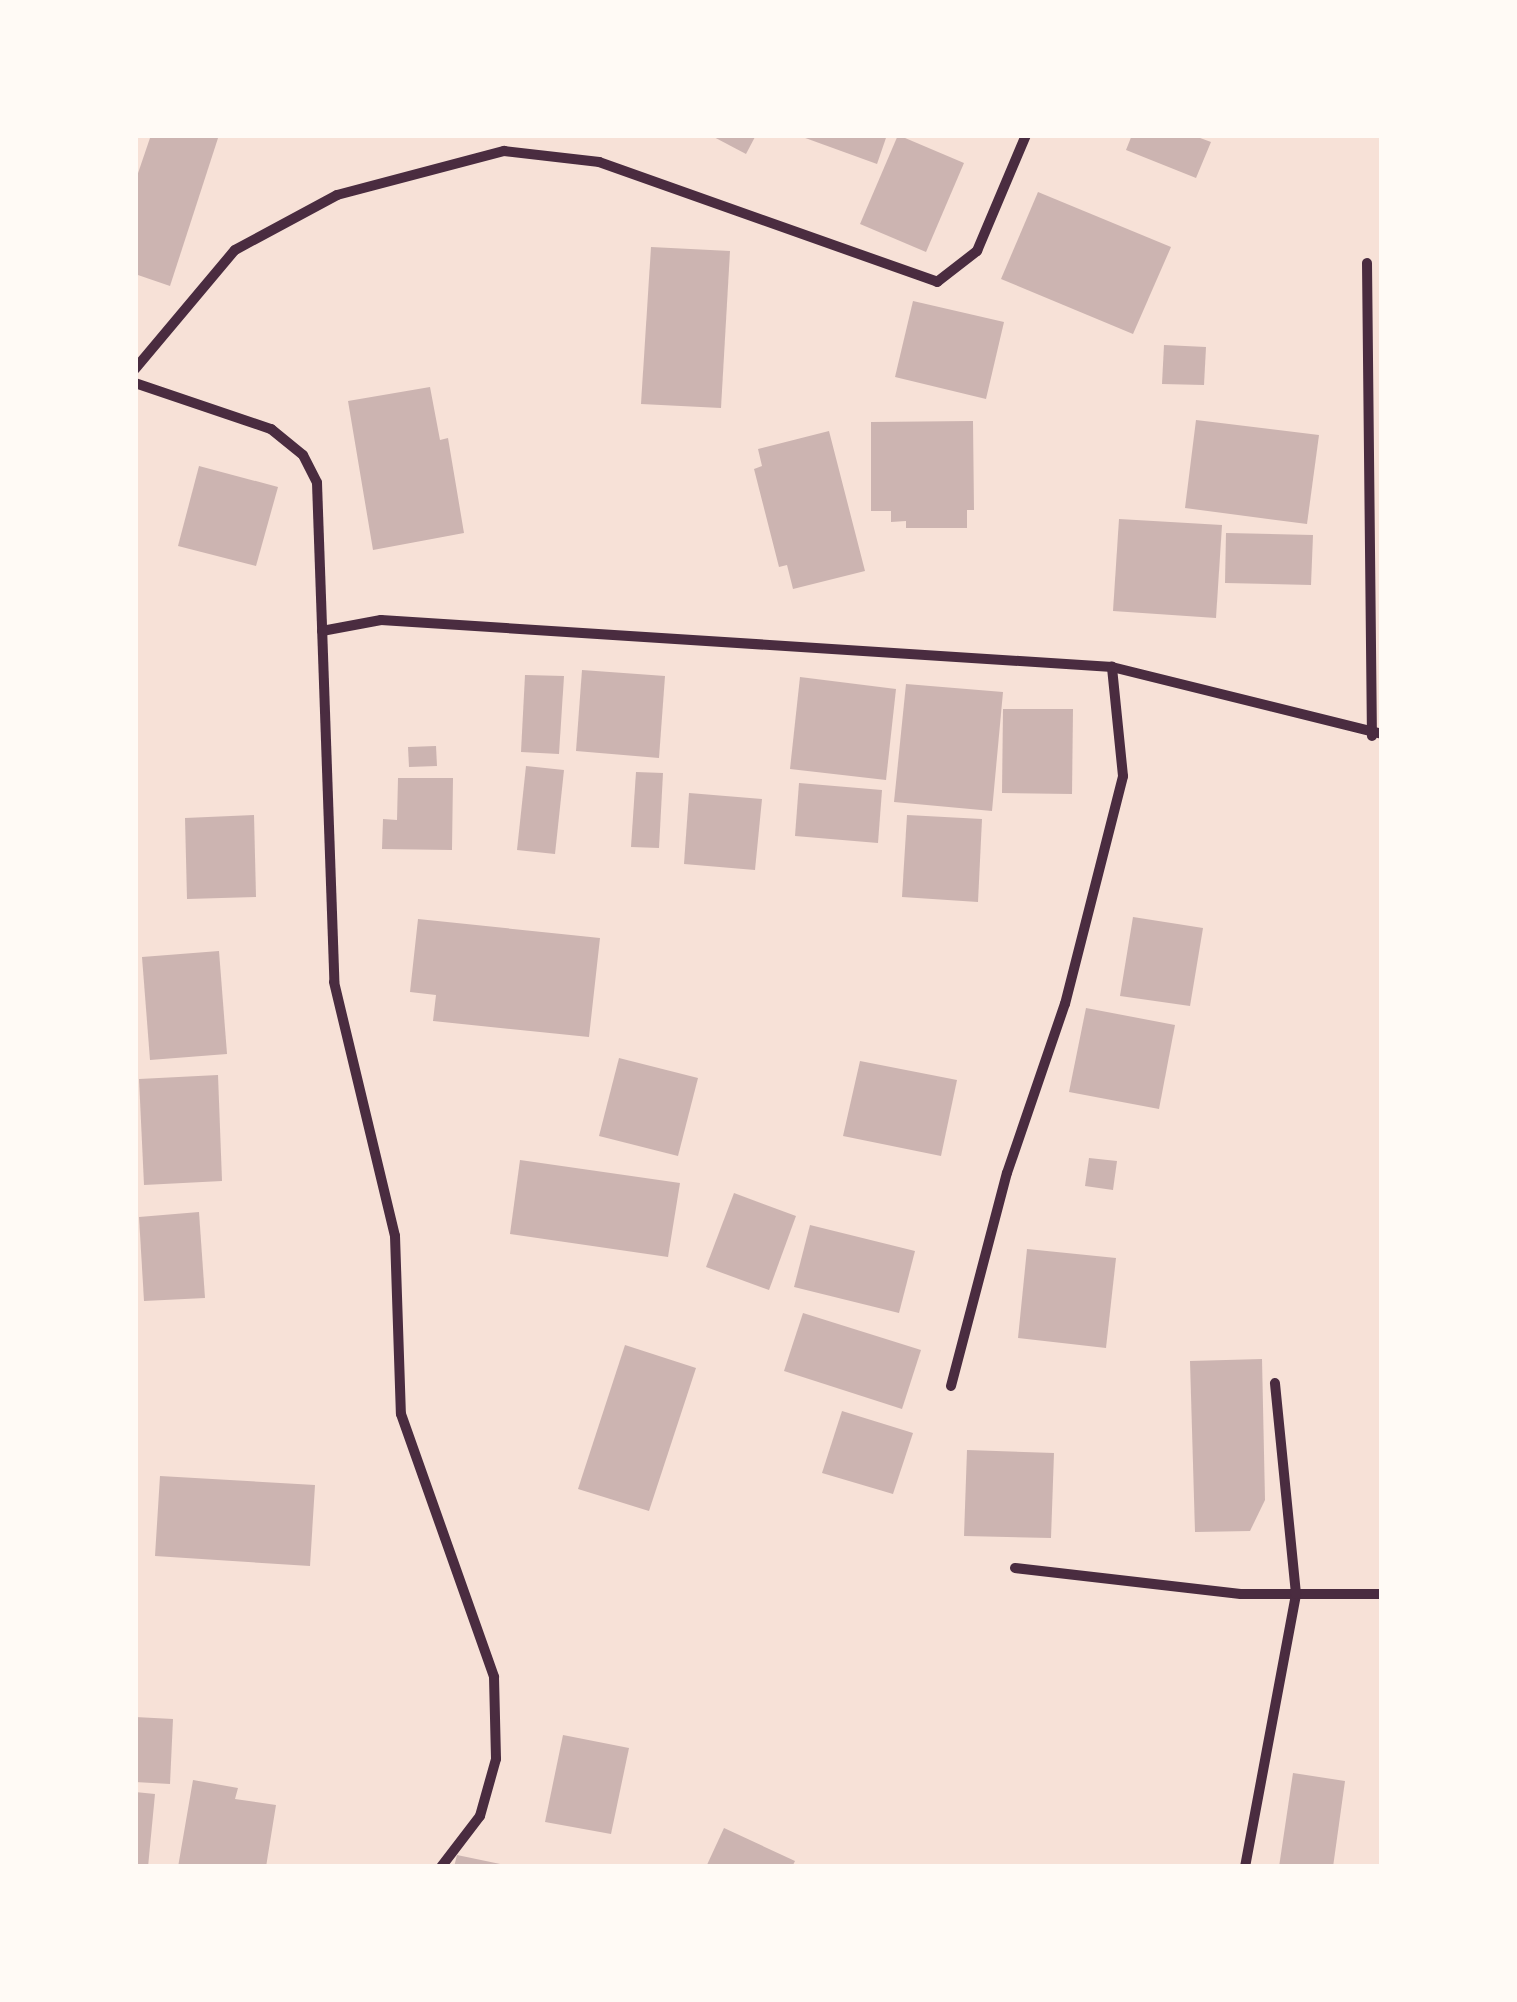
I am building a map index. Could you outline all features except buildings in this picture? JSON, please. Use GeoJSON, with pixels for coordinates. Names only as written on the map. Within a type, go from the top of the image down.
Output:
{"type":"FeatureCollection","features":[{"type":"Feature","properties":{"kind":"street"},"geometry":{"type":"LineString","coordinates":[[135,368],[235,250],[338,195],[504,151],[599,162],[937,282],[978,251],[1026,135]]}},
{"type":"Feature","properties":{"kind":"street"},"geometry":{"type":"LineString","coordinates":[[322,631],[381,620],[1112,667],[1377,735],[1367,263]]}},
{"type":"Feature","properties":{"kind":"street"},"geometry":{"type":"LineString","coordinates":[[135,383],[270,429],[303,455],[317,483],[334,982],[395,1236],[401,1414],[494,1678],[496,1759],[486,1798],[480,1816],[441,1867]]}},
{"type":"Feature","properties":{"kind":"street"},"geometry":{"type":"LineString","coordinates":[[951,1386],[1006,1173],[1065,1004],[1124,776],[1112,667]]}},
{"type":"Feature","properties":{"kind":"street"},"geometry":{"type":"LineString","coordinates":[[1245,1867],[1296,1594],[1275,1383]]}},
{"type":"Feature","properties":{"kind":"street"},"geometry":{"type":"LineString","coordinates":[[1015,1568],[1296,1594],[1382,1594]]}}]}
